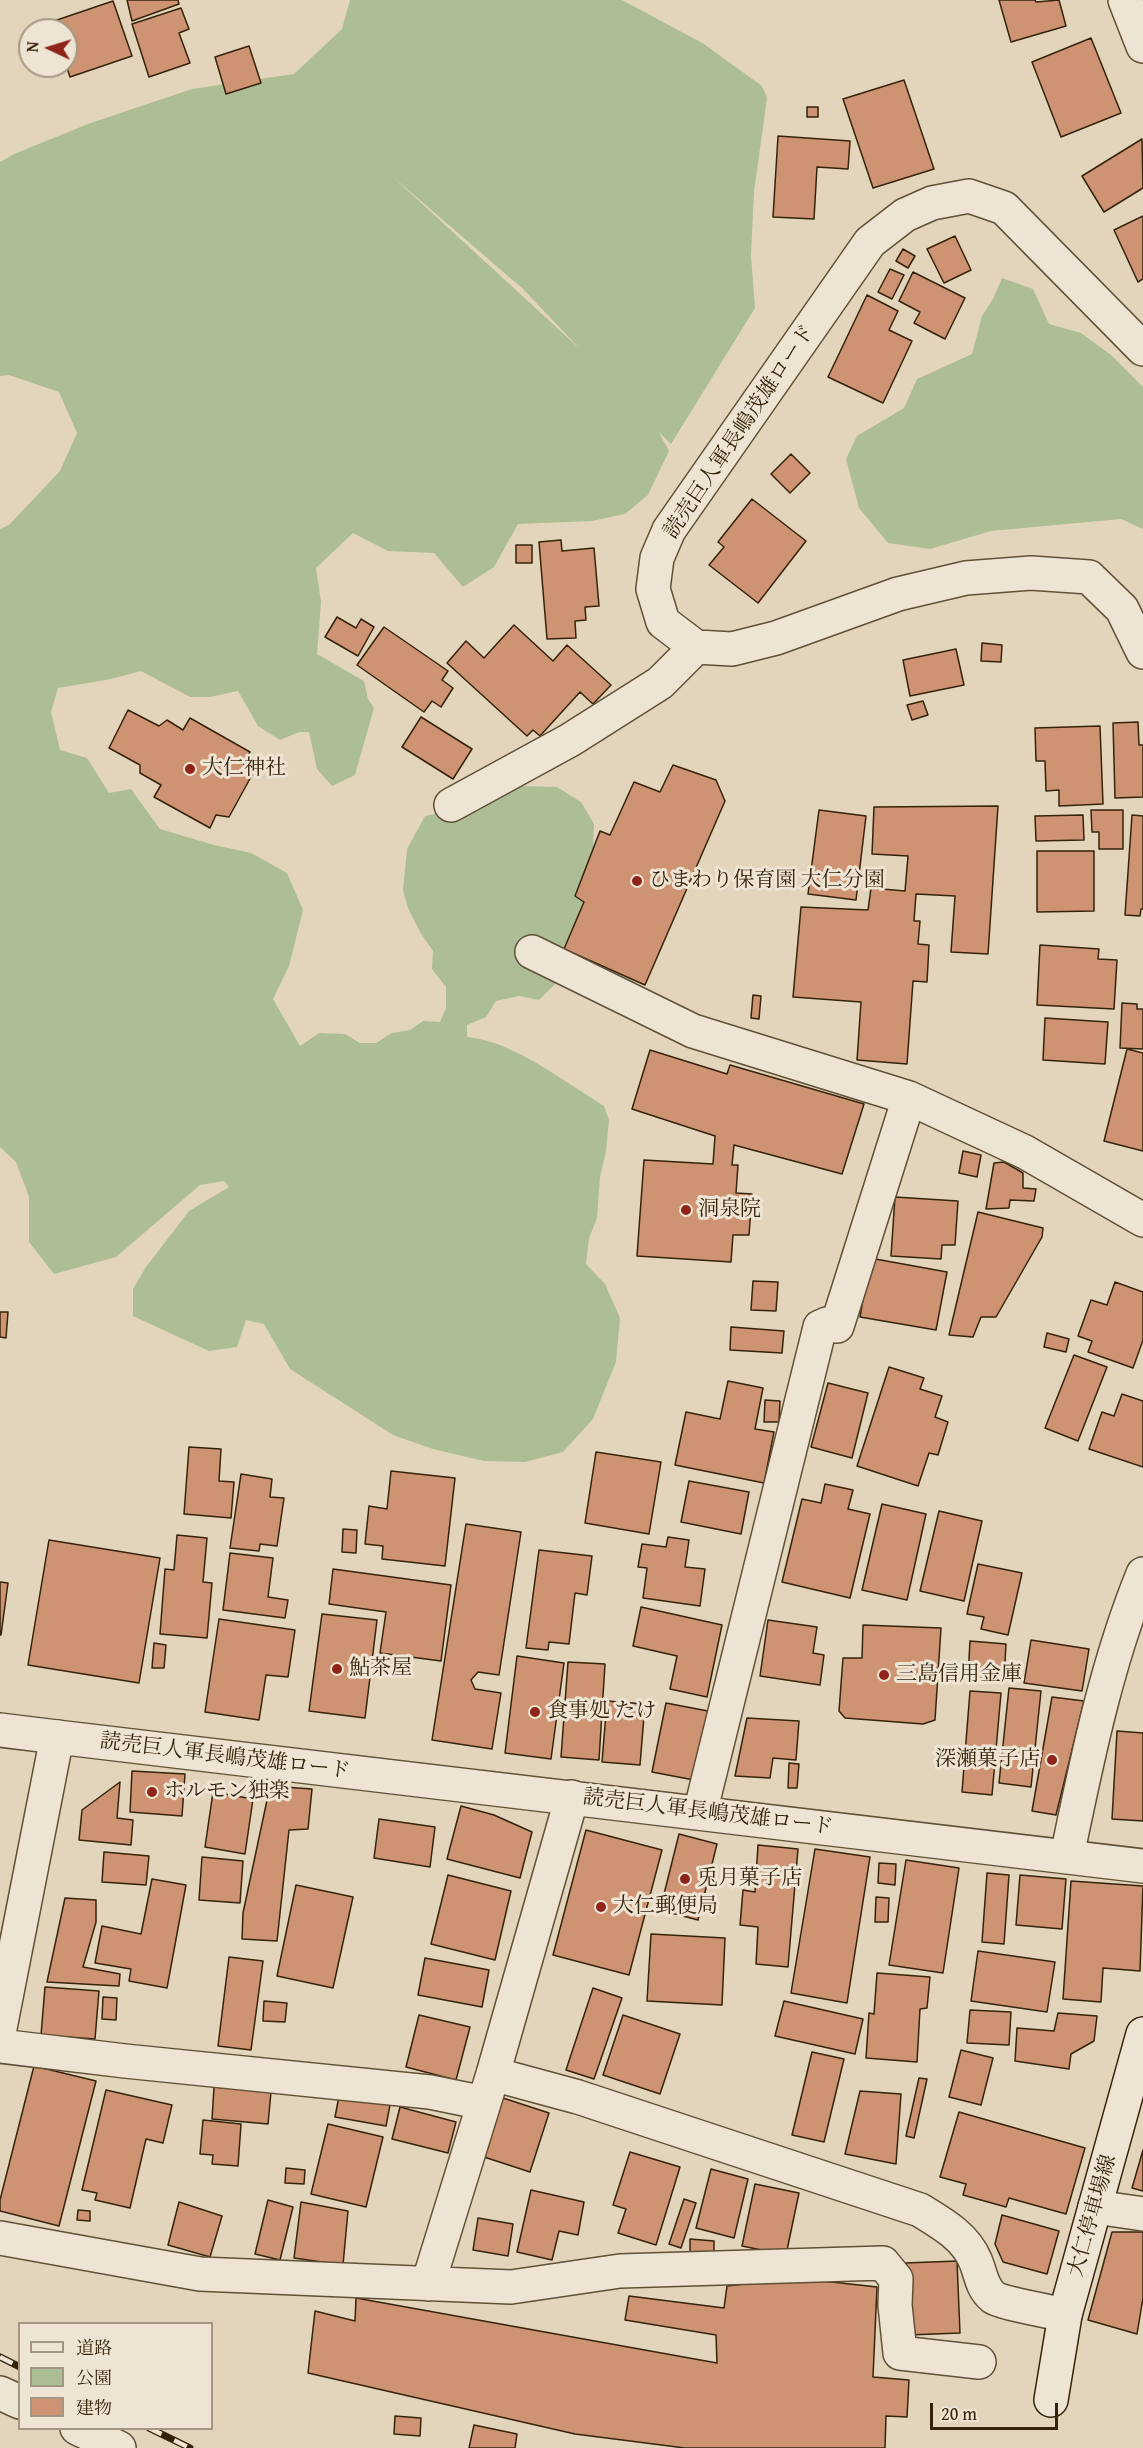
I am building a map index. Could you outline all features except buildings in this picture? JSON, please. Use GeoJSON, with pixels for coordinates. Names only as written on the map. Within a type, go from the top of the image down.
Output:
{"type":"FeatureCollection","features":[{"type":"Feature","properties":{"kind":"street"},"geometry":{"type":"LineString","coordinates":[[1125,0],[1143,46]]}},
{"type":"Feature","properties":{"kind":"street","name":"読売巨人軍長嶋茂雄ロード"},"geometry":{"type":"LineString","coordinates":[[696,647],[663,622],[653,589],[657,558],[669,530],[870,242],[905,215],[932,203],[969,196],[1004,208],[1143,349]]}},
{"type":"Feature","properties":{"kind":"street"},"geometry":{"type":"LineString","coordinates":[[451,804],[570,740],[660,683],[696,647],[732,649],[776,638],[898,594],[966,578],[1031,573],[1089,577],[1122,609],[1143,652]]}},
{"type":"Feature","properties":{"kind":"street"},"geometry":{"type":"LineString","coordinates":[[532,952],[693,1031],[909,1098],[1025,1152],[1143,1221]]}},
{"type":"Feature","properties":{"kind":"street"},"geometry":{"type":"LineString","coordinates":[[700,1813],[820,1327],[827,1324],[837,1326],[909,1098]]}},
{"type":"Feature","properties":{"kind":"street"},"geometry":{"type":"LineString","coordinates":[[1067,1856],[1097,1713],[1127,1613],[1143,1574]]}},
{"type":"Feature","properties":{"kind":"street","name":"読売巨人軍長嶋茂雄ロード"},"geometry":{"type":"LineString","coordinates":[[0,1730],[1143,1866]]}},
{"type":"Feature","properties":{"kind":"street"},"geometry":{"type":"LineString","coordinates":[[0,2028],[57,1737]]}},
{"type":"Feature","properties":{"kind":"street"},"geometry":{"type":"LineString","coordinates":[[428,2284],[488,2088],[572,1797]]}},
{"type":"Feature","properties":{"kind":"street","name":"大仁停車場線"},"geometry":{"type":"LineString","coordinates":[[1051,2400],[1065,2315],[1143,2034]]}},
{"type":"Feature","properties":{"kind":"street"},"geometry":{"type":"LineString","coordinates":[[0,2046],[419,2091],[488,2088],[578,2097],[920,2210],[951,2229],[964,2244],[975,2259],[981,2282],[994,2298],[1065,2315]]}},
{"type":"Feature","properties":{"kind":"street"},"geometry":{"type":"LineString","coordinates":[[1095,2207],[1143,2214]]}},
{"type":"Feature","properties":{"kind":"street"},"geometry":{"type":"LineString","coordinates":[[0,2238],[200,2274],[511,2287],[620,2271],[883,2263],[896,2279],[900,2353],[979,2362]]}},
{"type":"Feature","properties":{"kind":"street"},"geometry":{"type":"LineString","coordinates":[[0,2393],[18,2401]]}},
{"type":"Feature","properties":{"kind":"street"},"geometry":{"type":"LineString","coordinates":[[81,2430],[119,2448]]}},
{"type":"Feature","properties":{"kind":"green space"},"geometry":{"type":"Polygon","coordinates":[[[350,0],[622,0],[704,44],[762,86],[767,98],[754,192],[751,255],[755,308],[671,444],[658,431],[669,451],[648,495],[625,514],[592,521],[518,524],[494,567],[463,587],[434,553],[388,551],[353,533],[316,568],[321,602],[317,654],[364,681],[368,699],[374,708],[355,775],[332,786],[317,769],[309,732],[299,732],[280,740],[258,726],[238,691],[210,697],[190,697],[141,671],[111,679],[58,688],[51,712],[60,750],[87,758],[109,793],[131,789],[160,829],[251,853],[287,873],[303,910],[289,966],[273,999],[300,1046],[319,1033],[345,1034],[360,1043],[376,1043],[392,1033],[410,1030],[423,1021],[440,1022],[446,1008],[446,987],[432,969],[433,951],[408,908],[403,890],[407,849],[425,816],[448,811],[492,793],[523,786],[557,787],[581,802],[594,824],[593,854],[581,952],[562,977],[539,1000],[519,996],[496,1001],[486,1017],[467,1025],[467,1037],[502,1046],[538,1064],[604,1106],[609,1120],[606,1151],[600,1177],[597,1218],[589,1238],[586,1264],[605,1284],[620,1318],[616,1362],[593,1419],[563,1452],[525,1462],[484,1461],[433,1449],[393,1435],[290,1369],[264,1324],[246,1320],[237,1347],[209,1351],[133,1316],[133,1289],[146,1267],[189,1211],[229,1187],[224,1181],[200,1185],[116,1257],[54,1274],[29,1242],[29,1197],[16,1162],[0,1147],[0,529],[9,525],[60,471],[77,433],[59,392],[9,375],[0,376],[0,162],[88,124],[192,89],[294,74],[342,29],[350,0]],[[392,176],[580,349],[523,289],[392,176]]]}},
{"type":"Feature","properties":{"kind":"green space"},"geometry":{"type":"Polygon","coordinates":[[[1002,278],[1033,289],[1049,324],[1081,333],[1111,355],[1143,387],[1143,529],[1121,519],[991,531],[930,549],[888,543],[859,508],[846,459],[857,436],[904,408],[917,379],[972,354],[982,316],[993,299],[1002,278]]]}},
{"type":"Feature","properties":{"kind":"railway"},"geometry":{"type":"LineString","coordinates":[[0,2357],[18,2366]]}},
{"type":"Feature","properties":{"kind":"railway"},"geometry":{"type":"LineString","coordinates":[[153,2430],[190,2448]]}},
{"type":"Feature","properties":{"kind":"place","name":"大仁神社"},"geometry":{"type":"Point","coordinates":[190,769]}},
{"type":"Feature","properties":{"kind":"place","name":"ひまわり保育園 大仁分園"},"geometry":{"type":"Point","coordinates":[637,881]}},
{"type":"Feature","properties":{"kind":"place","name":"洞泉院"},"geometry":{"type":"Point","coordinates":[686,1210]}},
{"type":"Feature","properties":{"kind":"place","name":"鮎茶屋"},"geometry":{"type":"Point","coordinates":[337,1669]}},
{"type":"Feature","properties":{"kind":"place","name":"三島信用金庫"},"geometry":{"type":"Point","coordinates":[884,1675]}},
{"type":"Feature","properties":{"kind":"place","name":"食事処 たけ"},"geometry":{"type":"Point","coordinates":[535,1712]}},
{"type":"Feature","properties":{"kind":"place","name":"深瀬菓子店"},"geometry":{"type":"Point","coordinates":[1052,1760]}},
{"type":"Feature","properties":{"kind":"place","name":"ホルモン独楽"},"geometry":{"type":"Point","coordinates":[152,1792]}},
{"type":"Feature","properties":{"kind":"place","name":"兎月菓子店"},"geometry":{"type":"Point","coordinates":[685,1879]}},
{"type":"Feature","properties":{"kind":"place","name":"大仁郵便局"},"geometry":{"type":"Point","coordinates":[601,1907]}}]}
